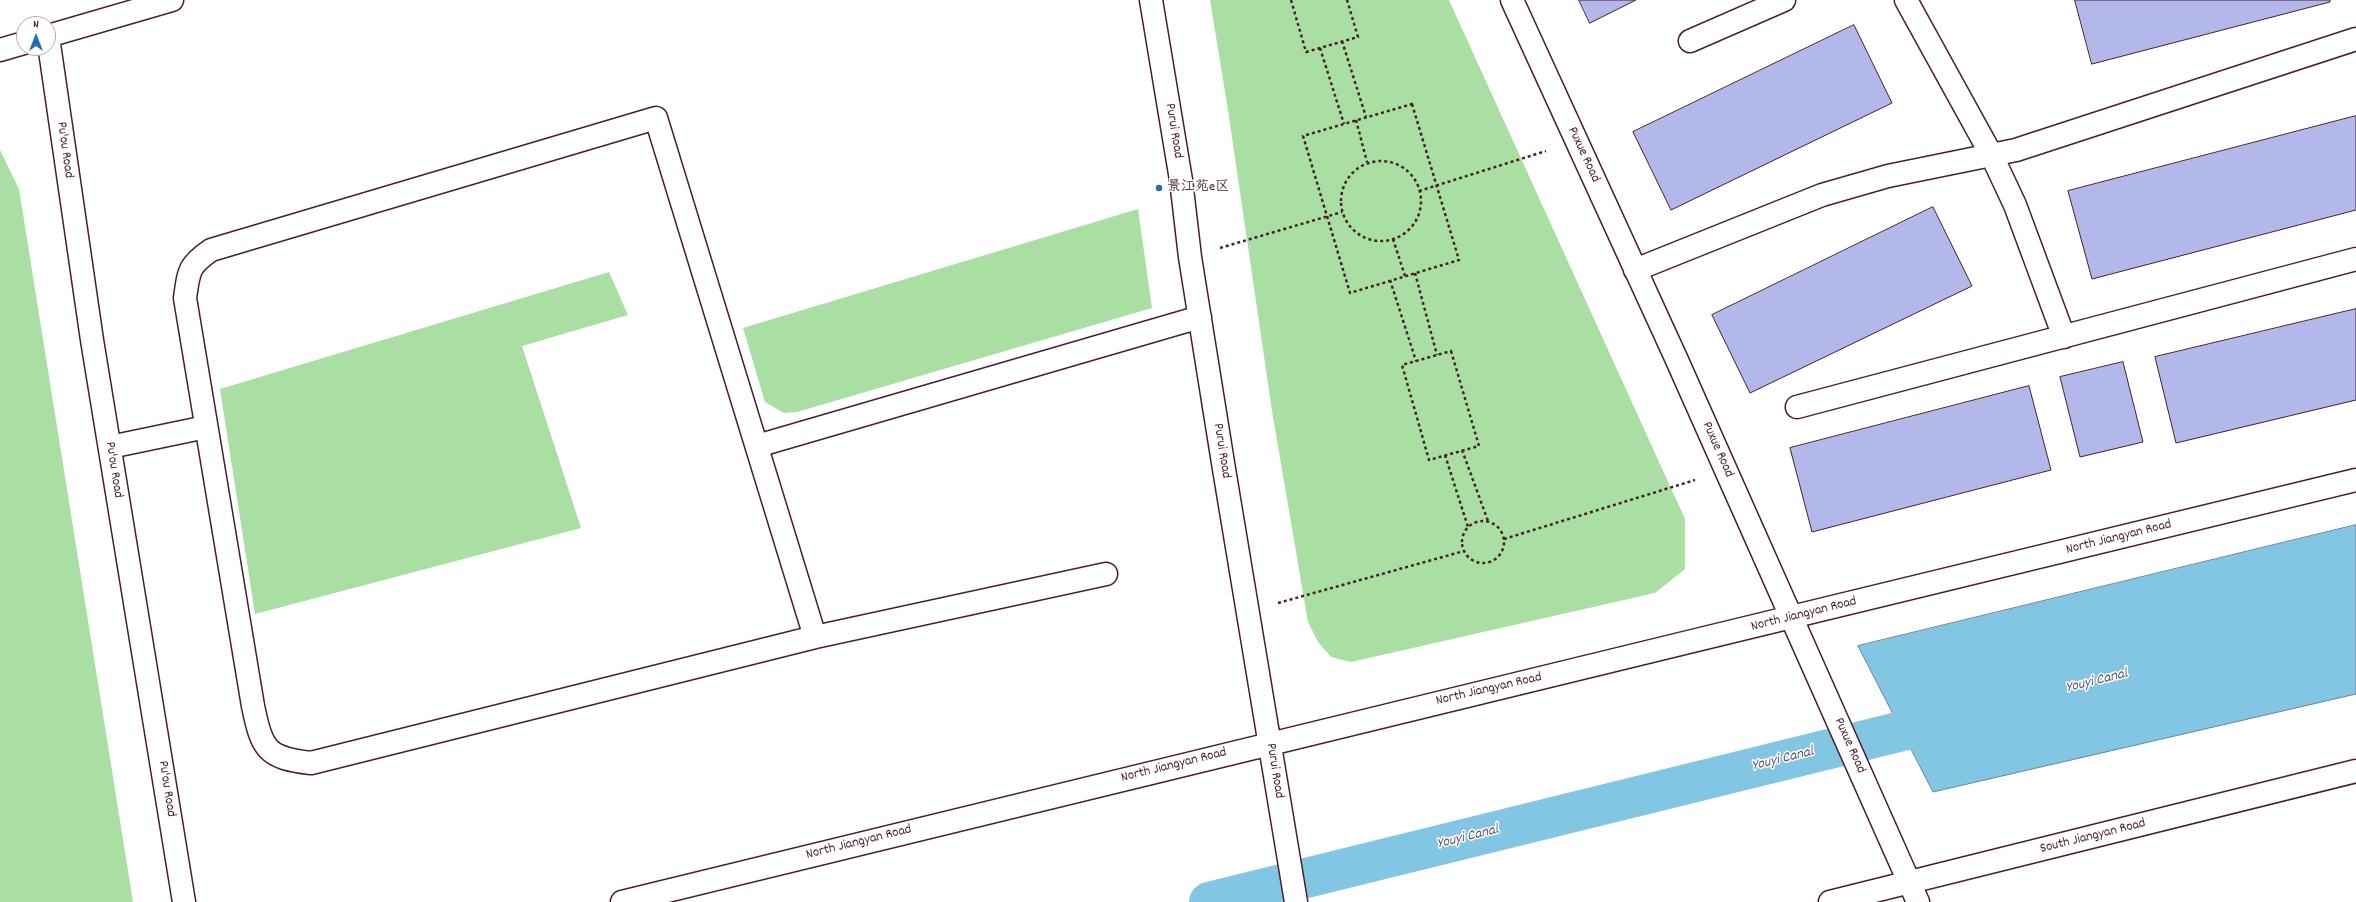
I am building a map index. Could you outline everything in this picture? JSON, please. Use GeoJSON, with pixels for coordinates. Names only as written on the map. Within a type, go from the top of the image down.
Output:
{"type":"FeatureCollection","features":[{"type":"Feature","properties":{"kind":"street"},"geometry":{"type":"LineString","coordinates":[[56,34],[172,0]]}},
{"type":"Feature","properties":{"kind":"street","name":"Purui Road"},"geometry":{"type":"LineString","coordinates":[[1151,0],[1181,180],[1190,258],[1296,902]]}},
{"type":"Feature","properties":{"kind":"street","name":"Puxue Road"},"geometry":{"type":"LineString","coordinates":[[1512,0],[1636,270],[1914,892]]}},
{"type":"Feature","properties":{"kind":"street"},"geometry":{"type":"LineString","coordinates":[[1690,41],[1784,0]]}},
{"type":"Feature","properties":{"kind":"street"},"geometry":{"type":"LineString","coordinates":[[1906,0],[1992,156],[2015,205],[2064,336]]}},
{"type":"Feature","properties":{"kind":"street"},"geometry":{"type":"LineString","coordinates":[[1636,270],[1822,195],[1888,176],[1992,156],[2356,39]]}},
{"type":"Feature","properties":{"kind":"street"},"geometry":{"type":"LineString","coordinates":[[0,50],[16,45]]}},
{"type":"Feature","properties":{"kind":"street","name":"Pu'ou Road"},"geometry":{"type":"LineString","coordinates":[[51,56],[92,340],[184,902]]}},
{"type":"Feature","properties":{"kind":"street"},"geometry":{"type":"LineString","coordinates":[[815,638],[656,118],[211,250],[195,261],[188,277],[185,298],[259,732],[270,751],[287,761],[311,763],[815,638],[1106,574]]}},
{"type":"Feature","properties":{"kind":"street"},"geometry":{"type":"LineString","coordinates":[[1797,407],[2356,259]]}},
{"type":"Feature","properties":{"kind":"street"},"geometry":{"type":"LineString","coordinates":[[757,446],[1200,317]]}},
{"type":"Feature","properties":{"kind":"street"},"geometry":{"type":"LineString","coordinates":[[110,448],[206,427]]}},
{"type":"Feature","properties":{"kind":"street","name":"North Jiangyan Road"},"geometry":{"type":"LineString","coordinates":[[622,902],[1270,742],[1792,618],[2356,480]]}},
{"type":"Feature","properties":{"kind":"street","name":"South Jiangyan Road"},"geometry":{"type":"LineString","coordinates":[[1830,902],[1914,892],[2356,771]]}},
{"type":"Feature","properties":{"kind":"path"},"geometry":{"type":"LineString","coordinates":[[1291,0],[1306,52],[1358,37],[1347,0]]}},
{"type":"Feature","properties":{"kind":"path"},"geometry":{"type":"LineString","coordinates":[[1342,41],[1366,117]]}},
{"type":"Feature","properties":{"kind":"path"},"geometry":{"type":"LineString","coordinates":[[1320,48],[1344,124]]}},
{"type":"Feature","properties":{"kind":"path"},"geometry":{"type":"LineString","coordinates":[[1412,104],[1459,260],[1350,292],[1303,136],[1366,117],[1412,104]]}},
{"type":"Feature","properties":{"kind":"path"},"geometry":{"type":"LineString","coordinates":[[1356,120],[1367,162]]}},
{"type":"Feature","properties":{"kind":"path"},"geometry":{"type":"LineString","coordinates":[[1419,190],[1577,142]]}},
{"type":"Feature","properties":{"kind":"path"},"geometry":{"type":"LineString","coordinates":[[1381,160],[1398,164],[1413,176],[1419,190],[1421,211],[1414,225],[1402,236],[1393,239],[1373,240],[1354,231],[1345,220],[1342,212],[1341,194],[1344,184],[1354,170],[1367,162],[1381,160]]}},
{"type":"Feature","properties":{"kind":"path"},"geometry":{"type":"LineString","coordinates":[[1190,258],[1342,212]]}},
{"type":"Feature","properties":{"kind":"path"},"geometry":{"type":"LineString","coordinates":[[1393,239],[1405,276]]}},
{"type":"Feature","properties":{"kind":"path"},"geometry":{"type":"LineString","coordinates":[[1415,273],[1437,355]]}},
{"type":"Feature","properties":{"kind":"path"},"geometry":{"type":"LineString","coordinates":[[1390,280],[1416,361]]}},
{"type":"Feature","properties":{"kind":"path"},"geometry":{"type":"LineString","coordinates":[[1451,351],[1478,446],[1429,460],[1402,365],[1437,355],[1451,351]]}},
{"type":"Feature","properties":{"kind":"path"},"geometry":{"type":"LineString","coordinates":[[1462,450],[1488,521],[1499,528],[1504,539],[1500,555],[1490,562],[1475,562],[1464,551],[1463,539],[1468,527],[1473,523],[1488,521]]}},
{"type":"Feature","properties":{"kind":"path"},"geometry":{"type":"LineString","coordinates":[[1444,455],[1468,527]]}},
{"type":"Feature","properties":{"kind":"path"},"geometry":{"type":"LineString","coordinates":[[1504,539],[1726,471]]}},
{"type":"Feature","properties":{"kind":"path"},"geometry":{"type":"LineString","coordinates":[[1248,611],[1464,551]]}},
{"type":"Feature","properties":{"kind":"green space"},"geometry":{"type":"Polygon","coordinates":[[[1210,0],[1449,0],[1685,519],[1685,569],[1655,593],[1351,662],[1331,657],[1318,642],[1308,622],[1272,411],[1228,110],[1210,0]]]}},
{"type":"Feature","properties":{"kind":"green space"},"geometry":{"type":"Polygon","coordinates":[[[0,150],[19,189],[133,902],[0,902],[0,150]]]}},
{"type":"Feature","properties":{"kind":"green space"},"geometry":{"type":"Polygon","coordinates":[[[1138,209],[1152,308],[797,412],[784,413],[765,402],[743,328],[1138,209]]]}},
{"type":"Feature","properties":{"kind":"green space"},"geometry":{"type":"Polygon","coordinates":[[[609,272],[628,315],[522,346],[581,528],[255,614],[220,389],[609,272]]]}},
{"type":"Feature","properties":{"kind":"water"},"geometry":{"type":"Polygon","coordinates":[[[2356,525],[2356,694],[1933,792],[1858,646],[2356,525]]]}},
{"type":"Feature","properties":{"kind":"building"},"geometry":{"type":"Polygon","coordinates":[[[1579,0],[1636,0],[1590,23],[1579,0]]]}},
{"type":"Feature","properties":{"kind":"building"},"geometry":{"type":"Polygon","coordinates":[[[2075,0],[2330,0],[2330,2],[2092,64],[2075,0]]]}},
{"type":"Feature","properties":{"kind":"building"},"geometry":{"type":"Polygon","coordinates":[[[1854,25],[1892,103],[1671,210],[1633,132],[1854,25]]]}},
{"type":"Feature","properties":{"kind":"building"},"geometry":{"type":"Polygon","coordinates":[[[2356,116],[2356,210],[2092,279],[2068,191],[2356,116]]]}},
{"type":"Feature","properties":{"kind":"building"},"geometry":{"type":"Polygon","coordinates":[[[1933,207],[1972,286],[1750,393],[1712,315],[1933,207]]]}},
{"type":"Feature","properties":{"kind":"building"},"geometry":{"type":"Polygon","coordinates":[[[2356,309],[2356,400],[2176,443],[2155,357],[2356,309]]]}},
{"type":"Feature","properties":{"kind":"building"},"geometry":{"type":"Polygon","coordinates":[[[2123,362],[2143,442],[2080,457],[2060,377],[2123,362]]]}},
{"type":"Feature","properties":{"kind":"building"},"geometry":{"type":"Polygon","coordinates":[[[2029,386],[2051,470],[1812,532],[1790,448],[2029,386]]]}},
{"type":"Feature","properties":{"kind":"waterway","name":"Youyi Canal"},"geometry":{"type":"LineString","coordinates":[[1209,902],[1955,718]]}},
{"type":"Feature","properties":{"kind":"place","name":"景江苑e区"},"geometry":{"type":"Point","coordinates":[1159,188]}}]}
